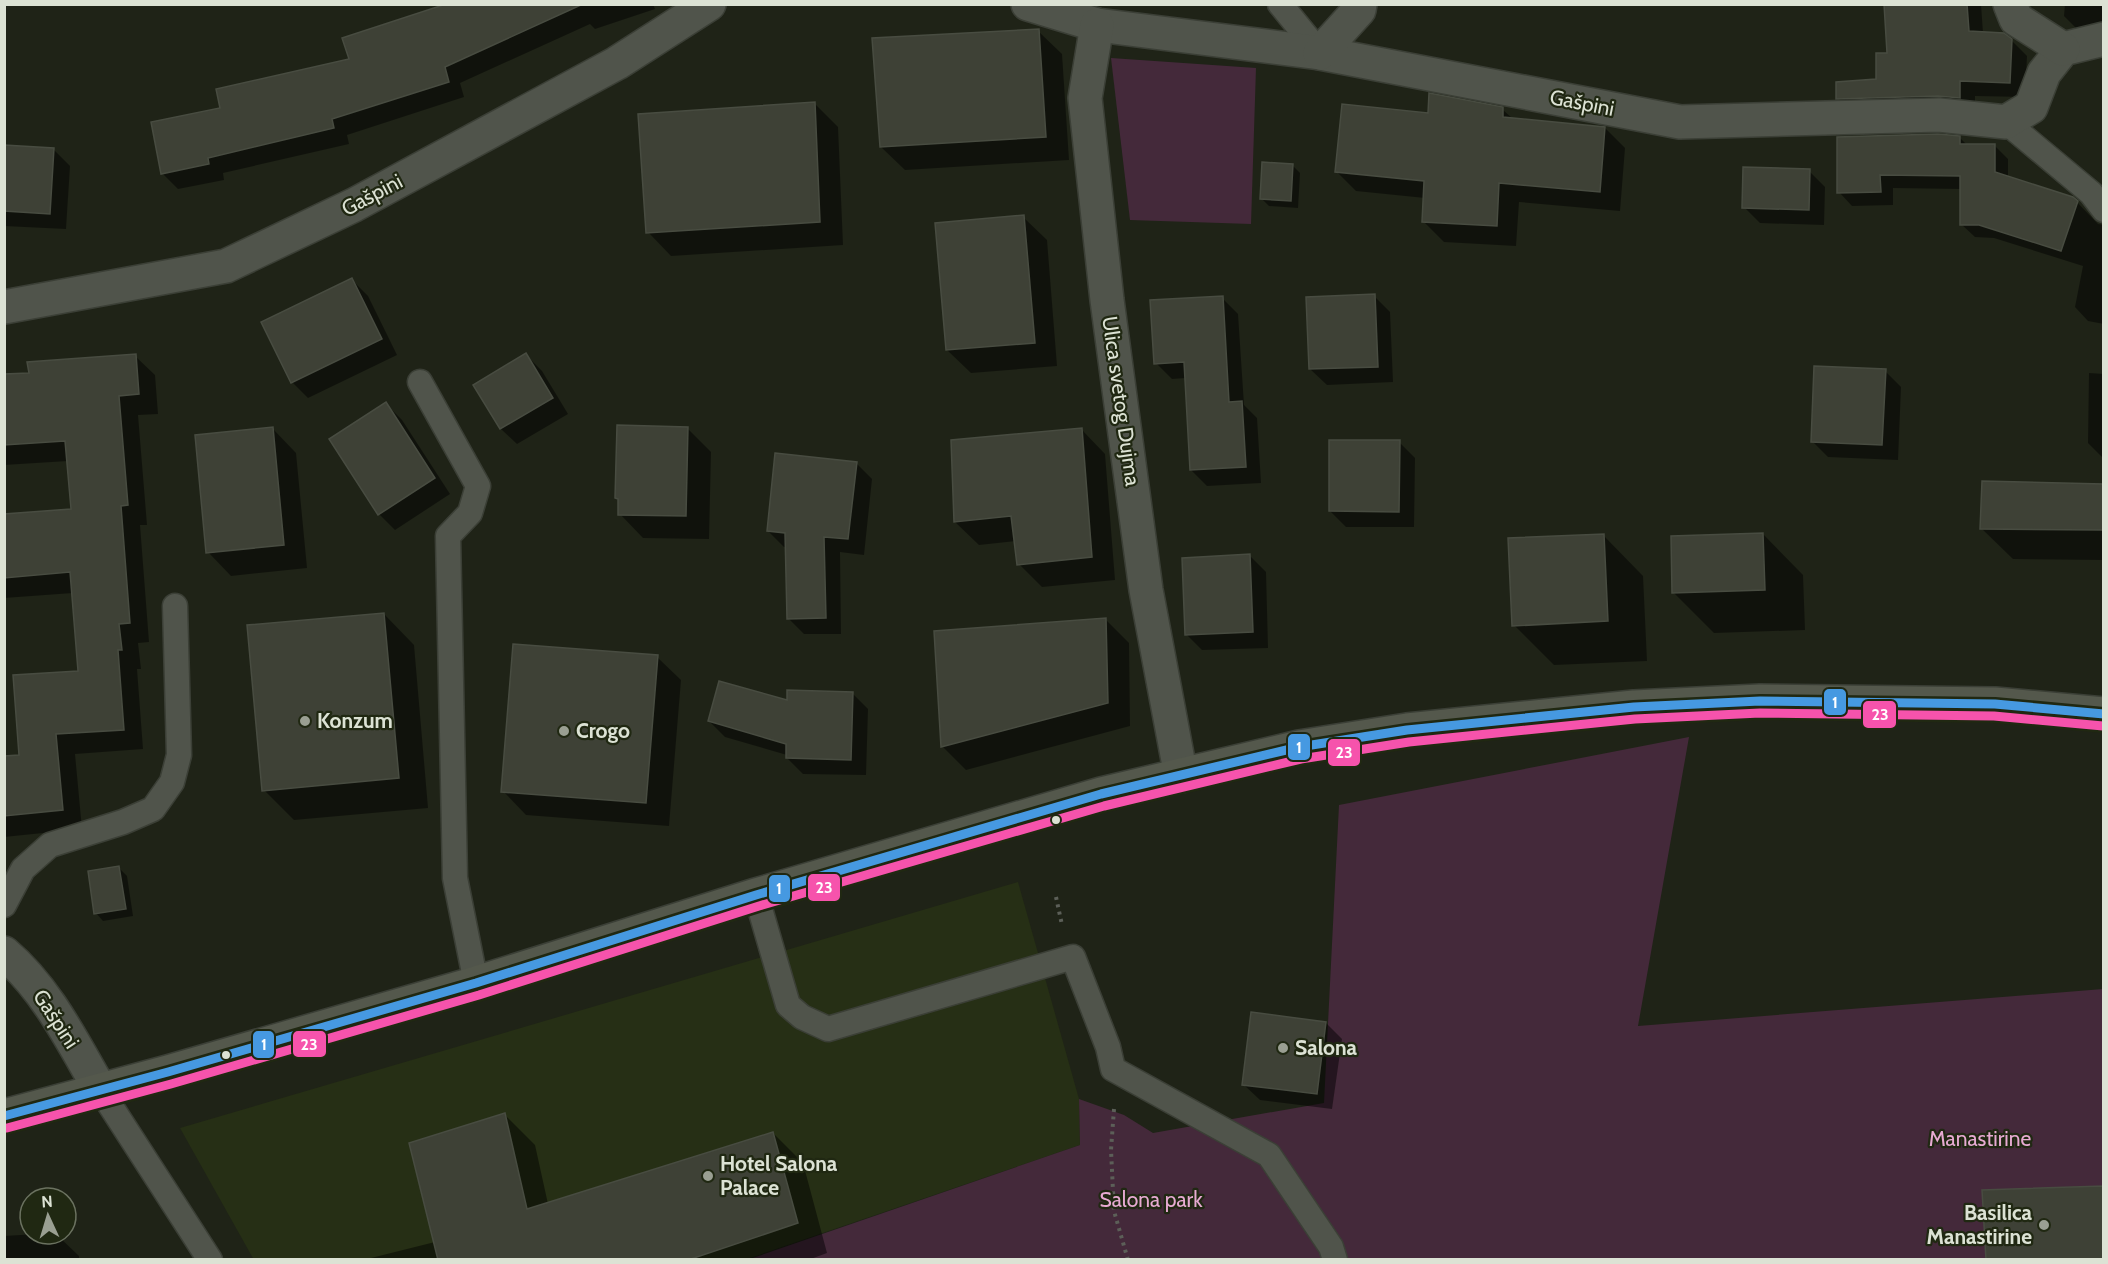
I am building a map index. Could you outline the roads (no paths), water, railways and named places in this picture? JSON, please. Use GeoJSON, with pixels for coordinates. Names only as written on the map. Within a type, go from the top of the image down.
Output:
{"type":"FeatureCollection","features":[{"type":"Feature","properties":{"kind":"street","name":"Gašpini"},"geometry":{"type":"LineString","coordinates":[[4,307],[226,266],[354,205],[606,69],[709,4]]}},
{"type":"Feature","properties":{"kind":"street","name":"Gašpini"},"geometry":{"type":"LineString","coordinates":[[1028,4],[1096,25],[1320,53],[1680,122],[1939,115],[2006,122]]}},
{"type":"Feature","properties":{"kind":"street"},"geometry":{"type":"LineString","coordinates":[[1320,53],[1359,10],[1360,4]]}},
{"type":"Feature","properties":{"kind":"street"},"geometry":{"type":"LineString","coordinates":[[2010,4],[2016,19],[2063,49]]}},
{"type":"Feature","properties":{"kind":"street","name":"Ulica svetog Dujma"},"geometry":{"type":"LineString","coordinates":[[1096,25],[1085,98],[1104,276],[1146,590],[1181,776]]}},
{"type":"Feature","properties":{"kind":"street"},"geometry":{"type":"LineString","coordinates":[[2006,122],[2031,107],[2044,73],[2063,49],[2103,39]]}},
{"type":"Feature","properties":{"kind":"street"},"geometry":{"type":"LineString","coordinates":[[4,1116],[101,1091],[476,983],[756,895],[1101,794],[1299,747],[1361,736],[1634,707],[1760,701],[1995,704],[2103,714]]}},
{"type":"Feature","properties":{"kind":"street","name":"Gašpini"},"geometry":{"type":"LineString","coordinates":[[4,953],[22,968],[57,1016],[101,1091]]}},
{"type":"Feature","properties":{"kind":"lane"},"geometry":{"type":"LineString","coordinates":[[1280,4],[1320,53]]}},
{"type":"Feature","properties":{"kind":"lane"},"geometry":{"type":"LineString","coordinates":[[2006,122],[2091,193],[2103,210]]}},
{"type":"Feature","properties":{"kind":"lane"},"geometry":{"type":"LineString","coordinates":[[420,382],[478,486],[470,513],[448,536],[454,878],[476,983]]}},
{"type":"Feature","properties":{"kind":"lane"},"geometry":{"type":"LineString","coordinates":[[4,905],[23,869],[50,845],[123,822],[153,809],[172,782],[179,755],[175,606]]}},
{"type":"Feature","properties":{"kind":"lane"},"geometry":{"type":"LineString","coordinates":[[756,895],[788,1005],[802,1017],[828,1029],[1073,957],[1108,1047],[1113,1069],[1269,1155],[1331,1247],[1335,1260]]}},
{"type":"Feature","properties":{"kind":"lane"},"geometry":{"type":"LineString","coordinates":[[101,1091],[210,1260]]}},
{"type":"Feature","properties":{"kind":"place","name":"Konzum"},"geometry":{"type":"Point","coordinates":[305,721]}},
{"type":"Feature","properties":{"kind":"place","name":"Crogo"},"geometry":{"type":"Point","coordinates":[564,731]}},
{"type":"Feature","properties":{"kind":"place","name":"Salona"},"geometry":{"type":"Point","coordinates":[1283,1048]}},
{"type":"Feature","properties":{"kind":"place","name":"Hotel Salona Palace"},"geometry":{"type":"Point","coordinates":[708,1176]}},
{"type":"Feature","properties":{"kind":"place","name":"Basilica Manastirine"},"geometry":{"type":"Point","coordinates":[2044,1225]}},
{"type":"Feature","properties":{"kind":"park label","name":"Manastirine"},"geometry":{"type":"Point","coordinates":[1980,1139]}},
{"type":"Feature","properties":{"kind":"park label","name":"Salona park"},"geometry":{"type":"Point","coordinates":[1151,1200]}}]}
